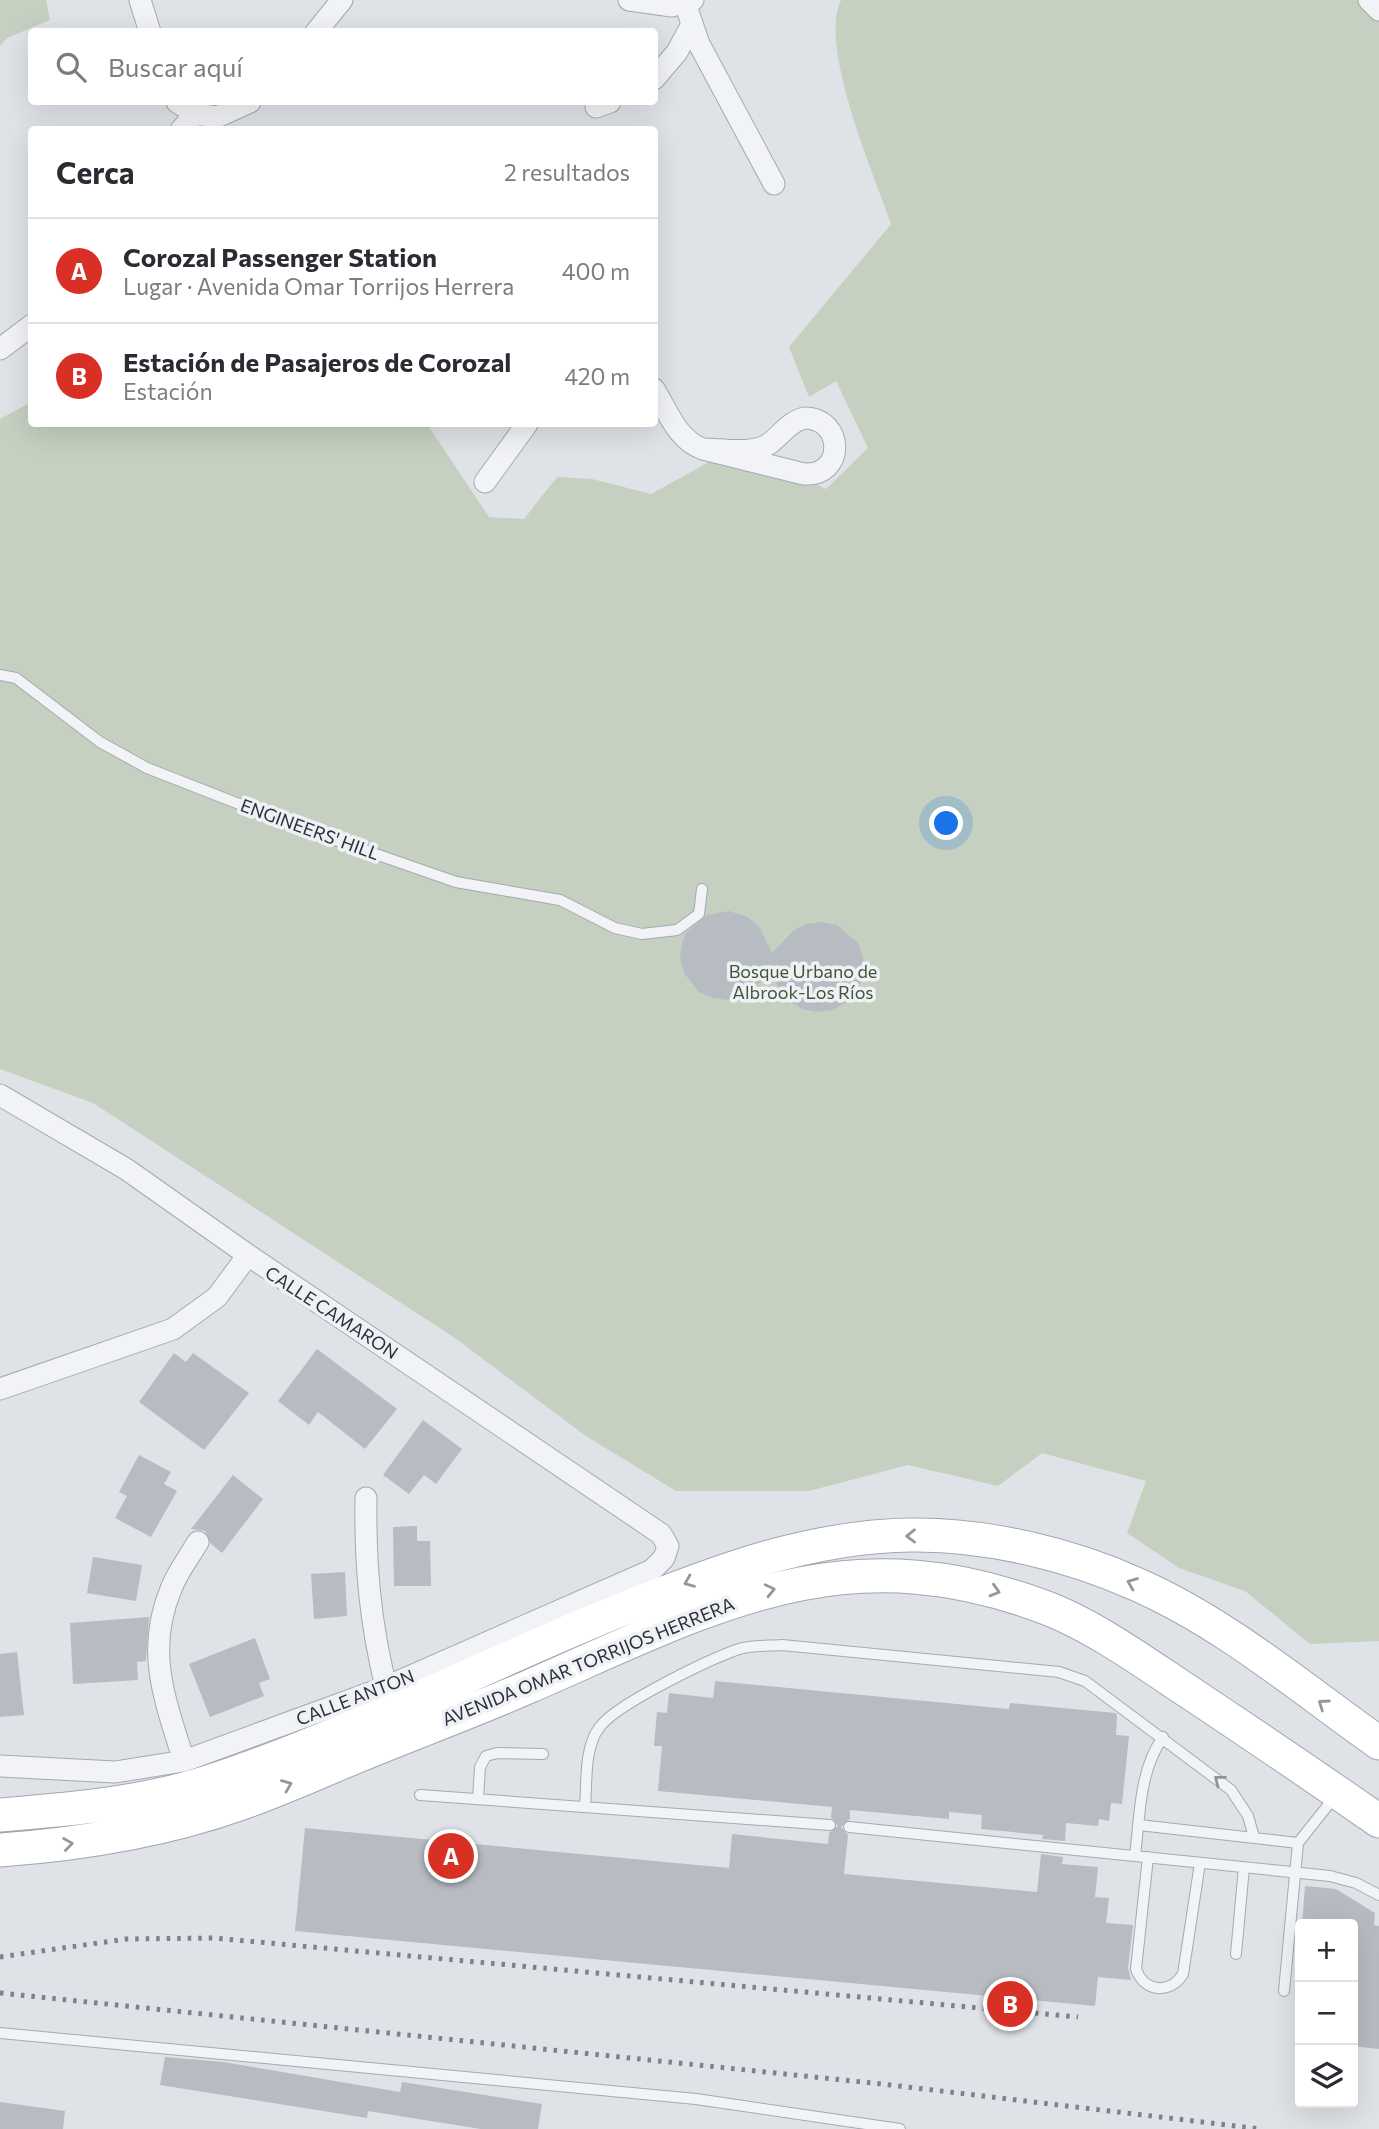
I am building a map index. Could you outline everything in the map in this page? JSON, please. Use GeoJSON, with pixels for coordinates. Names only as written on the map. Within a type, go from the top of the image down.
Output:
{"type":"FeatureCollection","features":[{"type":"Feature","properties":{"kind":"main road","name":"AVENIDA OMAR TORRIJOS HERRERA"},"geometry":{"type":"LineString","coordinates":[[0,1815],[135,1802],[219,1779],[349,1727],[510,1655],[705,1576],[784,1552],[837,1542],[913,1535],[982,1541],[1063,1558],[1136,1584],[1209,1622],[1379,1743]]}},
{"type":"Feature","properties":{"kind":"main road","name":"AVENIDA OMAR TORRIJOS HERRERA"},"geometry":{"type":"LineString","coordinates":[[0,1850],[62,1845],[150,1830],[242,1803],[524,1689],[703,1610],[768,1589],[833,1578],[905,1575],[975,1585],[1047,1608],[1137,1657],[1379,1821]]}},
{"type":"Feature","properties":{"kind":"street"},"geometry":{"type":"LineString","coordinates":[[140,0],[148,28]]}},
{"type":"Feature","properties":{"kind":"street"},"geometry":{"type":"LineString","coordinates":[[319,28],[342,0]]}},
{"type":"Feature","properties":{"kind":"street"},"geometry":{"type":"LineString","coordinates":[[629,0],[662,6],[689,1],[691,26],[774,184]]}},
{"type":"Feature","properties":{"kind":"street"},"geometry":{"type":"LineString","coordinates":[[1369,0],[1379,10]]}},
{"type":"Feature","properties":{"kind":"street"},"geometry":{"type":"LineString","coordinates":[[658,74],[677,52],[691,26]]}},
{"type":"Feature","properties":{"kind":"street"},"geometry":{"type":"LineString","coordinates":[[179,105],[188,122],[218,117],[244,105]]}},
{"type":"Feature","properties":{"kind":"street"},"geometry":{"type":"LineString","coordinates":[[0,349],[28,328]]}},
{"type":"Feature","properties":{"kind":"street"},"geometry":{"type":"LineString","coordinates":[[658,395],[681,435],[689,443],[703,449],[813,475],[826,469],[832,461],[836,443],[828,426],[820,421],[804,418],[796,420],[767,445],[758,449],[703,449]]}},
{"type":"Feature","properties":{"kind":"street"},"geometry":{"type":"LineString","coordinates":[[485,482],[525,427]]}},
{"type":"Feature","properties":{"kind":"street","name":"CALLE CAMARON"},"geometry":{"type":"LineString","coordinates":[[0,1095],[126,1169],[248,1255],[661,1534]]}},
{"type":"Feature","properties":{"kind":"street"},"geometry":{"type":"LineString","coordinates":[[0,1389],[123,1349],[173,1329],[217,1297],[248,1255]]}},
{"type":"Feature","properties":{"kind":"street"},"geometry":{"type":"LineString","coordinates":[[366,1498],[365,1544],[372,1629],[386,1687]]}},
{"type":"Feature","properties":{"kind":"street","name":"CALLE ANTON"},"geometry":{"type":"LineString","coordinates":[[0,1766],[115,1772],[184,1760],[386,1687],[652,1570],[664,1559],[668,1546],[661,1534]]}},
{"type":"Feature","properties":{"kind":"street"},"geometry":{"type":"LineString","coordinates":[[184,1760],[157,1659],[159,1628],[171,1588],[198,1542]]}},
{"type":"Feature","properties":{"kind":"lane","name":"ENGINEERS' HILL"},"geometry":{"type":"LineString","coordinates":[[0,674],[16,678],[100,742],[147,768],[298,827],[456,882],[560,900],[615,928],[642,934],[677,930],[699,914],[702,888]]}},
{"type":"Feature","properties":{"kind":"lane"},"geometry":{"type":"LineString","coordinates":[[585,1807],[590,1748],[598,1728],[624,1707],[708,1662],[742,1648],[782,1645],[1059,1672],[1084,1681],[1231,1790],[1248,1816],[1254,1837]]}},
{"type":"Feature","properties":{"kind":"lane"},"geometry":{"type":"LineString","coordinates":[[1135,1856],[1146,1770],[1163,1737]]}},
{"type":"Feature","properties":{"kind":"lane"},"geometry":{"type":"LineString","coordinates":[[478,1799],[481,1767],[486,1756],[497,1753],[543,1755]]}},
{"type":"Feature","properties":{"kind":"lane"},"geometry":{"type":"LineString","coordinates":[[1284,1992],[1298,1843],[1338,1793]]}},
{"type":"Feature","properties":{"kind":"lane"},"geometry":{"type":"LineString","coordinates":[[420,1795],[830,1825]]}},
{"type":"Feature","properties":{"kind":"lane"},"geometry":{"type":"LineString","coordinates":[[1139,1825],[1298,1843]]}},
{"type":"Feature","properties":{"kind":"lane"},"geometry":{"type":"LineString","coordinates":[[849,1827],[1294,1872],[1356,1883],[1379,1895]]}},
{"type":"Feature","properties":{"kind":"lane"},"geometry":{"type":"LineString","coordinates":[[1148,1857],[1136,1969],[1140,1981],[1150,1987],[1167,1989],[1177,1984],[1183,1974],[1200,1863]]}},
{"type":"Feature","properties":{"kind":"lane"},"geometry":{"type":"LineString","coordinates":[[1236,1954],[1244,1867]]}},
{"type":"Feature","properties":{"kind":"lane"},"geometry":{"type":"LineString","coordinates":[[0,2033],[696,2099],[900,2129]]}},
{"type":"Feature","properties":{"kind":"green space"},"geometry":{"type":"Polygon","coordinates":[[[0,0],[46,0],[50,20],[7,38],[0,46],[0,0]]]}},
{"type":"Feature","properties":{"kind":"green space","name":"Bosque Urbano de Albrook-Los Ríos"},"geometry":{"type":"Polygon","coordinates":[[[841,0],[1379,0],[1379,1641],[1310,1644],[1245,1591],[1179,1568],[1127,1533],[1146,1481],[1042,1453],[998,1486],[908,1465],[809,1491],[676,1491],[586,1436],[455,1338],[93,1103],[0,1069],[0,419],[28,404],[28,427],[429,427],[489,517],[524,519],[557,477],[592,479],[651,494],[725,453],[784,468],[826,489],[868,448],[836,381],[809,397],[789,347],[891,224],[842,78],[836,21],[841,0]]]}},
{"type":"Feature","properties":{"kind":"building"},"geometry":{"type":"Polygon","coordinates":[[[729,911],[748,917],[760,928],[772,953],[793,931],[806,924],[821,922],[837,925],[858,943],[863,957],[864,973],[857,992],[846,1003],[832,1010],[817,1012],[802,1009],[787,999],[770,974],[747,993],[728,1000],[699,992],[684,973],[680,958],[682,943],[686,933],[707,915],[729,911]]]}},
{"type":"Feature","properties":{"kind":"building"},"geometry":{"type":"Polygon","coordinates":[[[317,1349],[397,1409],[365,1449],[318,1412],[309,1425],[278,1401],[317,1349]]]}},
{"type":"Feature","properties":{"kind":"building"},"geometry":{"type":"Polygon","coordinates":[[[174,1353],[186,1362],[193,1353],[249,1393],[204,1450],[139,1402],[174,1353]]]}},
{"type":"Feature","properties":{"kind":"building"},"geometry":{"type":"Polygon","coordinates":[[[423,1420],[462,1449],[436,1484],[424,1475],[409,1494],[383,1475],[423,1420]]]}},
{"type":"Feature","properties":{"kind":"building"},"geometry":{"type":"Polygon","coordinates":[[[139,1455],[171,1472],[164,1484],[177,1491],[151,1537],[115,1518],[127,1496],[119,1492],[139,1455]]]}},
{"type":"Feature","properties":{"kind":"building"},"geometry":{"type":"Polygon","coordinates":[[[233,1475],[263,1499],[222,1553],[211,1544],[205,1531],[191,1529],[233,1475]]]}},
{"type":"Feature","properties":{"kind":"building"},"geometry":{"type":"Polygon","coordinates":[[[417,1526],[417,1541],[430,1541],[431,1586],[394,1586],[393,1527],[417,1526]]]}},
{"type":"Feature","properties":{"kind":"building"},"geometry":{"type":"Polygon","coordinates":[[[93,1557],[142,1565],[136,1601],[87,1593],[93,1557]]]}},
{"type":"Feature","properties":{"kind":"building"},"geometry":{"type":"Polygon","coordinates":[[[345,1572],[347,1616],[314,1619],[311,1574],[345,1572]]]}},
{"type":"Feature","properties":{"kind":"building"},"geometry":{"type":"Polygon","coordinates":[[[149,1617],[146,1661],[137,1662],[138,1680],[73,1684],[70,1623],[149,1617]]]}},
{"type":"Feature","properties":{"kind":"building"},"geometry":{"type":"Polygon","coordinates":[[[255,1638],[270,1679],[259,1683],[264,1696],[210,1717],[189,1664],[255,1638]]]}},
{"type":"Feature","properties":{"kind":"building"},"geometry":{"type":"Polygon","coordinates":[[[17,1652],[24,1715],[0,1717],[0,1654],[17,1652]]]}},
{"type":"Feature","properties":{"kind":"building"},"geometry":{"type":"Polygon","coordinates":[[[715,1681],[1009,1709],[1010,1703],[1115,1713],[1116,1735],[1129,1736],[1122,1804],[1111,1803],[1109,1821],[1099,1819],[1098,1826],[1066,1823],[1065,1841],[1042,1839],[1043,1835],[981,1829],[982,1815],[949,1812],[949,1819],[850,1810],[850,1819],[841,1827],[848,1835],[844,1874],[1037,1892],[1041,1854],[1063,1857],[1062,1864],[1098,1867],[1095,1897],[1109,1898],[1106,1923],[1133,1925],[1128,1968],[1131,1980],[1098,1977],[1095,2006],[295,1931],[305,1828],[729,1868],[732,1834],[828,1844],[829,1833],[838,1826],[831,1817],[832,1807],[658,1791],[662,1746],[654,1746],[657,1712],[667,1713],[669,1693],[713,1698],[715,1681]]]}},
{"type":"Feature","properties":{"kind":"building"},"geometry":{"type":"Polygon","coordinates":[[[1305,1886],[1336,1889],[1375,1913],[1374,1925],[1379,1926],[1379,2049],[1358,2047],[1358,1919],[1302,1919],[1305,1886]]]}},
{"type":"Feature","properties":{"kind":"building"},"geometry":{"type":"Polygon","coordinates":[[[165,2057],[223,2062],[400,2092],[402,2082],[542,2104],[538,2129],[481,2129],[368,2111],[367,2118],[160,2085],[165,2057]]]}},
{"type":"Feature","properties":{"kind":"building"},"geometry":{"type":"Polygon","coordinates":[[[0,2102],[65,2111],[63,2129],[0,2129],[0,2102]]]}},
{"type":"Feature","properties":{"kind":"railway"},"geometry":{"type":"LineString","coordinates":[[0,1957],[126,1939],[214,1938],[1078,2017]]}},
{"type":"Feature","properties":{"kind":"railway"},"geometry":{"type":"LineString","coordinates":[[0,1993],[882,2084],[1261,2129]]}},
{"type":"Feature","properties":{"kind":"place","name":"Corozal Passenger Station"},"geometry":{"type":"Point","coordinates":[451,1856]}},
{"type":"Feature","properties":{"kind":"place","name":"Estación de Pasajeros de Corozal"},"geometry":{"type":"Point","coordinates":[1010,2004]}}]}
